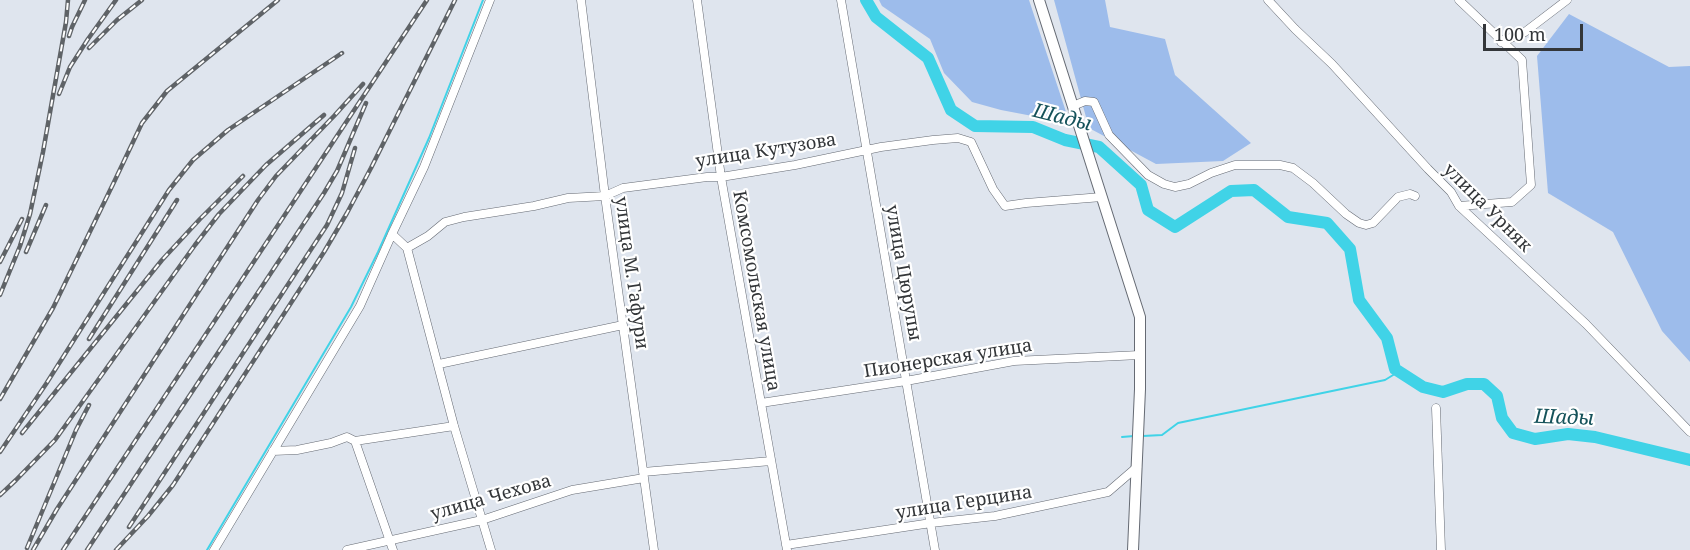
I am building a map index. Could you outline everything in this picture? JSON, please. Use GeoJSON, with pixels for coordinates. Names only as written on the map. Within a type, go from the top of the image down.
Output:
{"type":"FeatureCollection","features":[{"type":"Feature","properties":{"kind":"street"},"geometry":{"type":"LineString","coordinates":[[214,550],[360,306],[424,167],[490,0]]}},
{"type":"Feature","properties":{"kind":"street","name":"улица М. Гафури"},"geometry":{"type":"LineString","coordinates":[[581,0],[605,196],[654,550]]}},
{"type":"Feature","properties":{"kind":"street","name":"Комсомольская улица"},"geometry":{"type":"LineString","coordinates":[[697,0],[721,177],[786,547]]}},
{"type":"Feature","properties":{"kind":"street","name":"улица Цюрупы"},"geometry":{"type":"LineString","coordinates":[[841,0],[935,550]]}},
{"type":"Feature","properties":{"kind":"street"},"geometry":{"type":"LineString","coordinates":[[1039,0],[1140,317],[1133,550]]}},
{"type":"Feature","properties":{"kind":"street","name":"улица Урняк"},"geometry":{"type":"LineString","coordinates":[[1268,0],[1332,64],[1428,170],[1451,192],[1459,206],[1586,324],[1690,432]]}},
{"type":"Feature","properties":{"kind":"street"},"geometry":{"type":"LineString","coordinates":[[1459,0],[1522,60],[1531,185],[1512,202],[1459,206]]}},
{"type":"Feature","properties":{"kind":"street"},"geometry":{"type":"LineString","coordinates":[[1501,42],[1525,32],[1567,0]]}},
{"type":"Feature","properties":{"kind":"street"},"geometry":{"type":"LineString","coordinates":[[1072,106],[1085,101],[1094,102],[1109,135],[1148,175],[1175,187],[1189,184],[1235,165],[1280,165],[1293,168],[1346,214],[1366,225],[1373,223],[1398,197],[1410,194],[1415,196]]}},
{"type":"Feature","properties":{"kind":"street","name":"улица Кутузова"},"geometry":{"type":"LineString","coordinates":[[407,248],[428,236],[445,222],[464,217],[568,198],[605,196],[623,188],[721,177],[867,150],[958,138],[971,142],[993,189],[1005,206],[1026,202],[1102,197]]}},
{"type":"Feature","properties":{"kind":"street"},"geometry":{"type":"LineString","coordinates":[[392,234],[407,248],[454,426],[491,550]]}},
{"type":"Feature","properties":{"kind":"street"},"geometry":{"type":"LineString","coordinates":[[439,364],[623,325]]}},
{"type":"Feature","properties":{"kind":"street","name":"Пионерская улица"},"geometry":{"type":"LineString","coordinates":[[761,403],[906,381],[1014,361],[1140,355]]}},
{"type":"Feature","properties":{"kind":"street"},"geometry":{"type":"LineString","coordinates":[[1436,408],[1441,550]]}},
{"type":"Feature","properties":{"kind":"street"},"geometry":{"type":"LineString","coordinates":[[273,452],[297,450],[347,437],[355,441],[454,426]]}},
{"type":"Feature","properties":{"kind":"street"},"geometry":{"type":"LineString","coordinates":[[355,441],[393,550]]}},
{"type":"Feature","properties":{"kind":"street","name":"улица Чехова"},"geometry":{"type":"LineString","coordinates":[[347,550],[482,520],[572,490],[643,475],[771,461]]}},
{"type":"Feature","properties":{"kind":"street","name":"улица Герцина"},"geometry":{"type":"LineString","coordinates":[[786,547],[995,516],[1108,492],[1137,467]]}},
{"type":"Feature","properties":{"kind":"shaded area"},"geometry":{"type":"Polygon","coordinates":[[[879,0],[1029,0],[1071,127],[1043,118],[972,102],[944,73],[930,39],[882,6],[879,0]]]}},
{"type":"Feature","properties":{"kind":"shaded area"},"geometry":{"type":"Polygon","coordinates":[[[1054,0],[1105,0],[1110,27],[1165,39],[1175,75],[1251,143],[1223,161],[1156,164],[1089,128],[1054,0]]]}},
{"type":"Feature","properties":{"kind":"shaded area"},"geometry":{"type":"Polygon","coordinates":[[[1569,14],[1669,67],[1690,66],[1690,362],[1662,331],[1613,232],[1548,193],[1537,56],[1569,14]]]}},
{"type":"Feature","properties":{"kind":"waterway"},"geometry":{"type":"LineString","coordinates":[[207,550],[351,307],[429,138],[483,0]]}},
{"type":"Feature","properties":{"kind":"waterway","name":"Шады"},"geometry":{"type":"LineString","coordinates":[[866,0],[876,17],[928,58],[951,110],[975,126],[1033,127],[1065,140],[1099,147],[1141,185],[1148,210],[1175,227],[1231,191],[1254,190],[1288,217],[1327,223],[1350,249],[1359,300],[1387,338],[1395,369],[1423,387],[1443,392],[1467,384],[1484,384],[1497,396],[1502,418],[1513,433],[1535,439],[1568,434],[1595,437],[1690,460]]}},
{"type":"Feature","properties":{"kind":"waterway"},"geometry":{"type":"LineString","coordinates":[[1143,436],[1162,435],[1178,423],[1385,380],[1398,372]]}},
{"type":"Feature","properties":{"kind":"waterway"},"geometry":{"type":"LineString","coordinates":[[1122,437],[1134,436]]}},
{"type":"Feature","properties":{"kind":"railway"},"geometry":{"type":"LineString","coordinates":[[0,295],[30,214],[43,152],[68,0]]}},
{"type":"Feature","properties":{"kind":"railway"},"geometry":{"type":"LineString","coordinates":[[69,36],[85,0]]}},
{"type":"Feature","properties":{"kind":"railway"},"geometry":{"type":"LineString","coordinates":[[59,94],[70,67],[116,0]]}},
{"type":"Feature","properties":{"kind":"railway"},"geometry":{"type":"LineString","coordinates":[[89,48],[117,20],[142,0]]}},
{"type":"Feature","properties":{"kind":"railway"},"geometry":{"type":"LineString","coordinates":[[0,399],[53,308],[142,123],[167,91],[278,0]]}},
{"type":"Feature","properties":{"kind":"railway"},"geometry":{"type":"LineString","coordinates":[[63,550],[427,0]]}},
{"type":"Feature","properties":{"kind":"railway"},"geometry":{"type":"LineString","coordinates":[[116,550],[173,485],[324,252],[371,168],[455,0]]}},
{"type":"Feature","properties":{"kind":"railway"},"geometry":{"type":"LineString","coordinates":[[0,452],[169,190],[193,160],[228,130],[342,53]]}},
{"type":"Feature","properties":{"kind":"railway"},"geometry":{"type":"LineString","coordinates":[[33,550],[57,509],[258,200],[276,176],[363,84]]}},
{"type":"Feature","properties":{"kind":"railway"},"geometry":{"type":"LineString","coordinates":[[87,550],[324,193],[337,171],[366,103]]}},
{"type":"Feature","properties":{"kind":"railway"},"geometry":{"type":"LineString","coordinates":[[0,495],[55,440],[219,214],[266,165],[324,115]]}},
{"type":"Feature","properties":{"kind":"railway"},"geometry":{"type":"LineString","coordinates":[[129,527],[327,225],[342,193],[355,148]]}},
{"type":"Feature","properties":{"kind":"railway"},"geometry":{"type":"LineString","coordinates":[[22,433],[162,260],[243,176]]}},
{"type":"Feature","properties":{"kind":"railway"},"geometry":{"type":"LineString","coordinates":[[89,339],[177,200]]}},
{"type":"Feature","properties":{"kind":"railway"},"geometry":{"type":"LineString","coordinates":[[26,252],[46,205]]}},
{"type":"Feature","properties":{"kind":"railway"},"geometry":{"type":"LineString","coordinates":[[0,262],[22,219]]}},
{"type":"Feature","properties":{"kind":"railway"},"geometry":{"type":"LineString","coordinates":[[27,548],[76,430],[89,405]]}}]}
